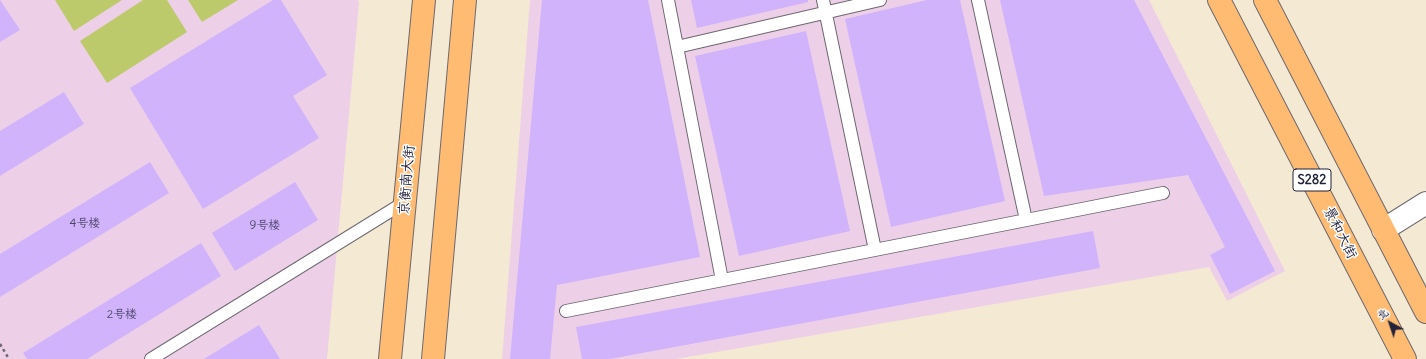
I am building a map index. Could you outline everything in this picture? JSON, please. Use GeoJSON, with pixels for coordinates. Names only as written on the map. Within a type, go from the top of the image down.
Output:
{"type":"FeatureCollection","features":[{"type":"Feature","properties":{"kind":"main road","name":"京衡南大街"},"geometry":{"type":"LineString","coordinates":[[390,359],[424,0]]}},
{"type":"Feature","properties":{"kind":"main road"},"geometry":{"type":"LineString","coordinates":[[433,359],[466,0]]}},
{"type":"Feature","properties":{"kind":"main road","name":"景和大街"},"geometry":{"type":"LineString","coordinates":[[1220,0],[1405,359]]}},
{"type":"Feature","properties":{"kind":"main road","name":"S282"},"geometry":{"type":"LineString","coordinates":[[1265,0],[1426,312]]}},
{"type":"Feature","properties":{"kind":"street"},"geometry":{"type":"LineString","coordinates":[[1383,230],[1426,203]]}},
{"type":"Feature","properties":{"kind":"lane"},"geometry":{"type":"LineString","coordinates":[[668,0],[722,280]]}},
{"type":"Feature","properties":{"kind":"lane"},"geometry":{"type":"LineString","coordinates":[[823,0],[875,250]]}},
{"type":"Feature","properties":{"kind":"lane"},"geometry":{"type":"LineString","coordinates":[[677,47],[880,0]]}},
{"type":"Feature","properties":{"kind":"lane"},"geometry":{"type":"LineString","coordinates":[[978,0],[1026,220]]}},
{"type":"Feature","properties":{"kind":"lane"},"geometry":{"type":"LineString","coordinates":[[566,311],[1163,193]]}},
{"type":"Feature","properties":{"kind":"lane"},"geometry":{"type":"LineString","coordinates":[[151,359],[405,202]]}},
{"type":"Feature","properties":{"kind":"path"},"geometry":{"type":"LineString","coordinates":[[0,344],[9,359]]}},
{"type":"Feature","properties":{"kind":"shaded area"},"geometry":{"type":"Polygon","coordinates":[[[0,0],[358,0],[359,3],[327,359],[0,359],[0,0]]]}},
{"type":"Feature","properties":{"kind":"shaded area"},"geometry":{"type":"Polygon","coordinates":[[[530,0],[1149,0],[1285,271],[1227,301],[1209,267],[676,359],[502,359],[530,0]]]}},
{"type":"Feature","properties":{"kind":"green space"},"geometry":{"type":"Polygon","coordinates":[[[55,0],[122,0],[74,31],[55,0]]]}},
{"type":"Feature","properties":{"kind":"green space"},"geometry":{"type":"Polygon","coordinates":[[[143,0],[167,0],[187,32],[107,83],[80,41],[143,0]]]}},
{"type":"Feature","properties":{"kind":"green space"},"geometry":{"type":"Polygon","coordinates":[[[188,0],[238,0],[202,22],[188,0]]]}},
{"type":"Feature","properties":{"kind":"building"},"geometry":{"type":"Polygon","coordinates":[[[0,0],[20,30],[0,42],[0,0]]]}},
{"type":"Feature","properties":{"kind":"building"},"geometry":{"type":"Polygon","coordinates":[[[273,0],[281,0],[327,75],[293,96],[319,138],[203,209],[130,88],[273,0]]]}},
{"type":"Feature","properties":{"kind":"building"},"geometry":{"type":"Polygon","coordinates":[[[542,0],[648,0],[700,257],[557,285],[550,359],[510,359],[542,0]]]}},
{"type":"Feature","properties":{"kind":"building"},"geometry":{"type":"Polygon","coordinates":[[[691,0],[808,0],[808,2],[697,28],[691,0]]]}},
{"type":"Feature","properties":{"kind":"building"},"geometry":{"type":"Polygon","coordinates":[[[927,0],[960,0],[1005,201],[891,227],[845,19],[927,0]]]}},
{"type":"Feature","properties":{"kind":"building"},"geometry":{"type":"Polygon","coordinates":[[[1000,0],[1134,0],[1275,271],[1230,294],[1210,255],[1225,247],[1188,175],[1044,196],[1000,0]]]}},
{"type":"Feature","properties":{"kind":"building"},"geometry":{"type":"Polygon","coordinates":[[[806,31],[850,231],[739,256],[695,56],[806,31]]]}},
{"type":"Feature","properties":{"kind":"building"},"geometry":{"type":"Polygon","coordinates":[[[64,92],[84,124],[0,176],[0,131],[64,92]]]}},
{"type":"Feature","properties":{"kind":"building"},"geometry":{"type":"Polygon","coordinates":[[[150,162],[169,193],[0,297],[0,254],[150,162]]]}},
{"type":"Feature","properties":{"kind":"building"},"geometry":{"type":"Polygon","coordinates":[[[295,182],[318,220],[235,271],[212,233],[295,182]]]}},
{"type":"Feature","properties":{"kind":"building"},"geometry":{"type":"Polygon","coordinates":[[[1093,231],[1100,268],[610,359],[582,359],[576,327],[1093,231]]]}},
{"type":"Feature","properties":{"kind":"building"},"geometry":{"type":"Polygon","coordinates":[[[201,243],[221,276],[87,359],[27,359],[23,353],[201,243]]]}},
{"type":"Feature","properties":{"kind":"building"},"geometry":{"type":"Polygon","coordinates":[[[259,325],[280,359],[204,359],[259,325]]]}}]}
